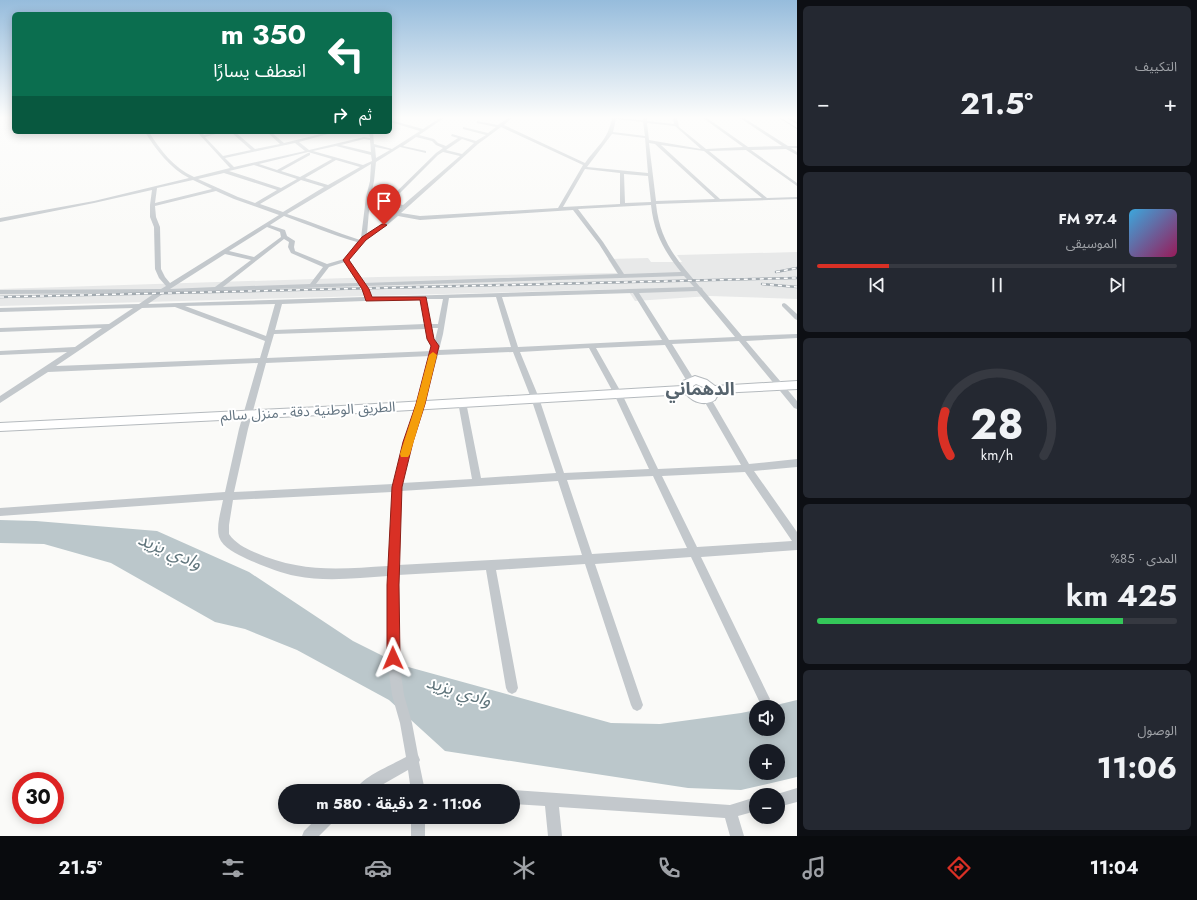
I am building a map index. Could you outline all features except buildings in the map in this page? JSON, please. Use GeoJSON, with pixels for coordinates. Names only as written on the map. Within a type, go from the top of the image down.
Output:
{"type":"FeatureCollection","features":[{"type":"Feature","properties":{"kind":"main road"},"geometry":{"type":"LineString","coordinates":[[703,382],[713,390],[714,396],[707,399],[696,397],[690,385],[703,382]]}},
{"type":"Feature","properties":{"kind":"main road","name":"الطريق الوطنية دقة - منزل سالم"},"geometry":{"type":"LineString","coordinates":[[0,427],[618,394],[690,385]]}},
{"type":"Feature","properties":{"kind":"main road"},"geometry":{"type":"LineString","coordinates":[[713,390],[797,385]]}},
{"type":"Feature","properties":{"kind":"street"},"geometry":{"type":"LineString","coordinates":[[165,157],[172,164],[194,178],[255,205],[315,225],[338,236],[363,240]]}},
{"type":"Feature","properties":{"kind":"street"},"geometry":{"type":"LineString","coordinates":[[222,157],[233,169]]}},
{"type":"Feature","properties":{"kind":"street"},"geometry":{"type":"LineString","coordinates":[[0,220],[94,202],[286,157]]}},
{"type":"Feature","properties":{"kind":"street"},"geometry":{"type":"LineString","coordinates":[[278,171],[302,157]]}},
{"type":"Feature","properties":{"kind":"street"},"geometry":{"type":"LineString","coordinates":[[328,157],[364,167]]}},
{"type":"Feature","properties":{"kind":"street"},"geometry":{"type":"LineString","coordinates":[[363,240],[368,197],[372,181],[373,157]]}},
{"type":"Feature","properties":{"kind":"street"},"geometry":{"type":"LineString","coordinates":[[0,399],[140,305],[266,225],[328,187],[381,157]]}},
{"type":"Feature","properties":{"kind":"street"},"geometry":{"type":"LineString","coordinates":[[388,202],[408,180],[435,157]]}},
{"type":"Feature","properties":{"kind":"street"},"geometry":{"type":"LineString","coordinates":[[311,287],[327,266],[346,260],[363,240],[397,214],[461,157]]}},
{"type":"Feature","properties":{"kind":"street"},"geometry":{"type":"LineString","coordinates":[[567,157],[585,166],[651,175]]}},
{"type":"Feature","properties":{"kind":"street"},"geometry":{"type":"LineString","coordinates":[[560,208],[585,166],[592,157]]}},
{"type":"Feature","properties":{"kind":"street"},"geometry":{"type":"LineString","coordinates":[[649,157],[657,228],[662,242],[675,261],[797,406]]}},
{"type":"Feature","properties":{"kind":"street"},"geometry":{"type":"LineString","coordinates":[[672,157],[718,200]]}},
{"type":"Feature","properties":{"kind":"street"},"geometry":{"type":"LineString","coordinates":[[715,157],[766,199]]}},
{"type":"Feature","properties":{"kind":"street"},"geometry":{"type":"LineString","coordinates":[[758,157],[797,185]]}},
{"type":"Feature","properties":{"kind":"street"},"geometry":{"type":"LineString","coordinates":[[255,205],[335,159]]}},
{"type":"Feature","properties":{"kind":"street"},"geometry":{"type":"LineString","coordinates":[[253,164],[328,187]]}},
{"type":"Feature","properties":{"kind":"street"},"geometry":{"type":"LineString","coordinates":[[223,171],[281,190]]}},
{"type":"Feature","properties":{"kind":"street"},"geometry":{"type":"LineString","coordinates":[[622,172],[623,205]]}},
{"type":"Feature","properties":{"kind":"street"},"geometry":{"type":"LineString","coordinates":[[155,187],[152,205],[153,217],[157,227],[158,269],[162,278],[170,286]]}},
{"type":"Feature","properties":{"kind":"street"},"geometry":{"type":"LineString","coordinates":[[152,205],[218,189]]}},
{"type":"Feature","properties":{"kind":"street"},"geometry":{"type":"LineString","coordinates":[[368,197],[404,207]]}},
{"type":"Feature","properties":{"kind":"street"},"geometry":{"type":"LineString","coordinates":[[397,214],[420,218],[654,203],[797,198]]}},
{"type":"Feature","properties":{"kind":"street"},"geometry":{"type":"LineString","coordinates":[[574,208],[601,243],[622,276]]}},
{"type":"Feature","properties":{"kind":"street"},"geometry":{"type":"LineString","coordinates":[[266,225],[282,230],[284,237],[292,241],[290,248],[296,253],[327,266]]}},
{"type":"Feature","properties":{"kind":"street"},"geometry":{"type":"LineString","coordinates":[[217,289],[284,237]]}},
{"type":"Feature","properties":{"kind":"street"},"geometry":{"type":"LineString","coordinates":[[225,252],[254,259]]}},
{"type":"Feature","properties":{"kind":"street"},"geometry":{"type":"LineString","coordinates":[[346,260],[369,299]]}},
{"type":"Feature","properties":{"kind":"street"},"geometry":{"type":"LineString","coordinates":[[0,292],[163,291],[687,274]]}},
{"type":"Feature","properties":{"kind":"street"},"geometry":{"type":"LineString","coordinates":[[0,310],[700,289]]}},
{"type":"Feature","properties":{"kind":"street"},"geometry":{"type":"LineString","coordinates":[[635,291],[690,385]]}},
{"type":"Feature","properties":{"kind":"street"},"geometry":{"type":"LineString","coordinates":[[499,296],[515,348],[534,398],[637,705]]}},
{"type":"Feature","properties":{"kind":"street"},"geometry":{"type":"LineString","coordinates":[[417,784],[414,760],[398,695],[393,658],[397,487],[408,442],[421,404],[434,350],[440,334],[446,297]]}},
{"type":"Feature","properties":{"kind":"street"},"geometry":{"type":"LineString","coordinates":[[424,298],[430,339],[434,350]]}},
{"type":"Feature","properties":{"kind":"street"},"geometry":{"type":"LineString","coordinates":[[279,302],[272,332],[247,415],[229,496],[224,536],[232,545],[243,551],[280,566],[297,571],[337,574],[797,545]]}},
{"type":"Feature","properties":{"kind":"street"},"geometry":{"type":"LineString","coordinates":[[174,304],[269,340]]}},
{"type":"Feature","properties":{"kind":"street"},"geometry":{"type":"LineString","coordinates":[[784,305],[797,318]]}},
{"type":"Feature","properties":{"kind":"street"},"geometry":{"type":"LineString","coordinates":[[0,330],[109,326]]}},
{"type":"Feature","properties":{"kind":"street"},"geometry":{"type":"LineString","coordinates":[[272,332],[441,326]]}},
{"type":"Feature","properties":{"kind":"street"},"geometry":{"type":"LineString","coordinates":[[46,368],[263,361],[434,350],[797,336]]}},
{"type":"Feature","properties":{"kind":"street"},"geometry":{"type":"LineString","coordinates":[[592,345],[618,394],[764,699]]}},
{"type":"Feature","properties":{"kind":"street"},"geometry":{"type":"LineString","coordinates":[[0,352],[75,349]]}},
{"type":"Feature","properties":{"kind":"street"},"geometry":{"type":"LineString","coordinates":[[707,399],[747,468],[797,540]]}},
{"type":"Feature","properties":{"kind":"street"},"geometry":{"type":"LineString","coordinates":[[462,402],[477,483]]}},
{"type":"Feature","properties":{"kind":"street"},"geometry":{"type":"LineString","coordinates":[[0,512],[229,496],[330,492],[560,477],[747,468],[797,463]]}},
{"type":"Feature","properties":{"kind":"street"},"geometry":{"type":"LineString","coordinates":[[490,564],[512,688]]}},
{"type":"Feature","properties":{"kind":"street"},"geometry":{"type":"LineString","coordinates":[[371,784],[414,760]]}},
{"type":"Feature","properties":{"kind":"street"},"geometry":{"type":"LineString","coordinates":[[785,799],[797,796]]}},
{"type":"Feature","properties":{"kind":"street"},"geometry":{"type":"LineString","coordinates":[[520,798],[730,812],[749,806]]}},
{"type":"Feature","properties":{"kind":"street"},"geometry":{"type":"LineString","coordinates":[[551,800],[555,836]]}},
{"type":"Feature","properties":{"kind":"street"},"geometry":{"type":"LineString","coordinates":[[730,812],[737,836]]}},
{"type":"Feature","properties":{"kind":"street"},"geometry":{"type":"LineString","coordinates":[[309,836],[321,824]]}},
{"type":"Feature","properties":{"kind":"street"},"geometry":{"type":"LineString","coordinates":[[418,824],[418,836]]}},
{"type":"Feature","properties":{"kind":"shaded area"},"geometry":{"type":"Polygon","coordinates":[[[797,252],[797,299],[710,296],[635,301],[627,289],[0,306],[0,289],[378,277],[617,273],[608,259],[648,258],[651,262],[682,262],[677,255],[797,252]]]}},
{"type":"Feature","properties":{"kind":"water","name":"وادي يزيد"},"geometry":{"type":"Polygon","coordinates":[[[0,520],[36,521],[157,531],[249,572],[353,641],[401,665],[611,723],[660,724],[749,711],[749,736],[785,736],[785,703],[797,700],[797,777],[785,780],[785,744],[749,744],[749,780],[784,780],[741,790],[688,788],[445,751],[389,700],[297,650],[245,629],[215,622],[111,563],[44,544],[0,543],[0,520]]]}},
{"type":"Feature","properties":{"kind":"railway"},"geometry":{"type":"LineString","coordinates":[[776,272],[797,268]]}},
{"type":"Feature","properties":{"kind":"railway"},"geometry":{"type":"LineString","coordinates":[[0,297],[797,278]]}},
{"type":"Feature","properties":{"kind":"railway"},"geometry":{"type":"LineString","coordinates":[[762,284],[797,287]]}},
{"type":"Feature","properties":{"kind":"slow traffic"},"geometry":{"type":"LineString","coordinates":[[405,454],[421,404],[433,355]]}},
{"type":"Feature","properties":{"kind":"district","name":"الدهماني"},"geometry":{"type":"Point","coordinates":[700,389]}},
{"type":"Feature","properties":{"kind":"route"},"geometry":{"type":"LineString","coordinates":[[384,225],[364,238],[346,260],[349,262],[367,292],[369,299],[424,298],[430,339],[435,346],[421,404],[408,442],[397,487],[393,585],[393,658]]}}]}
